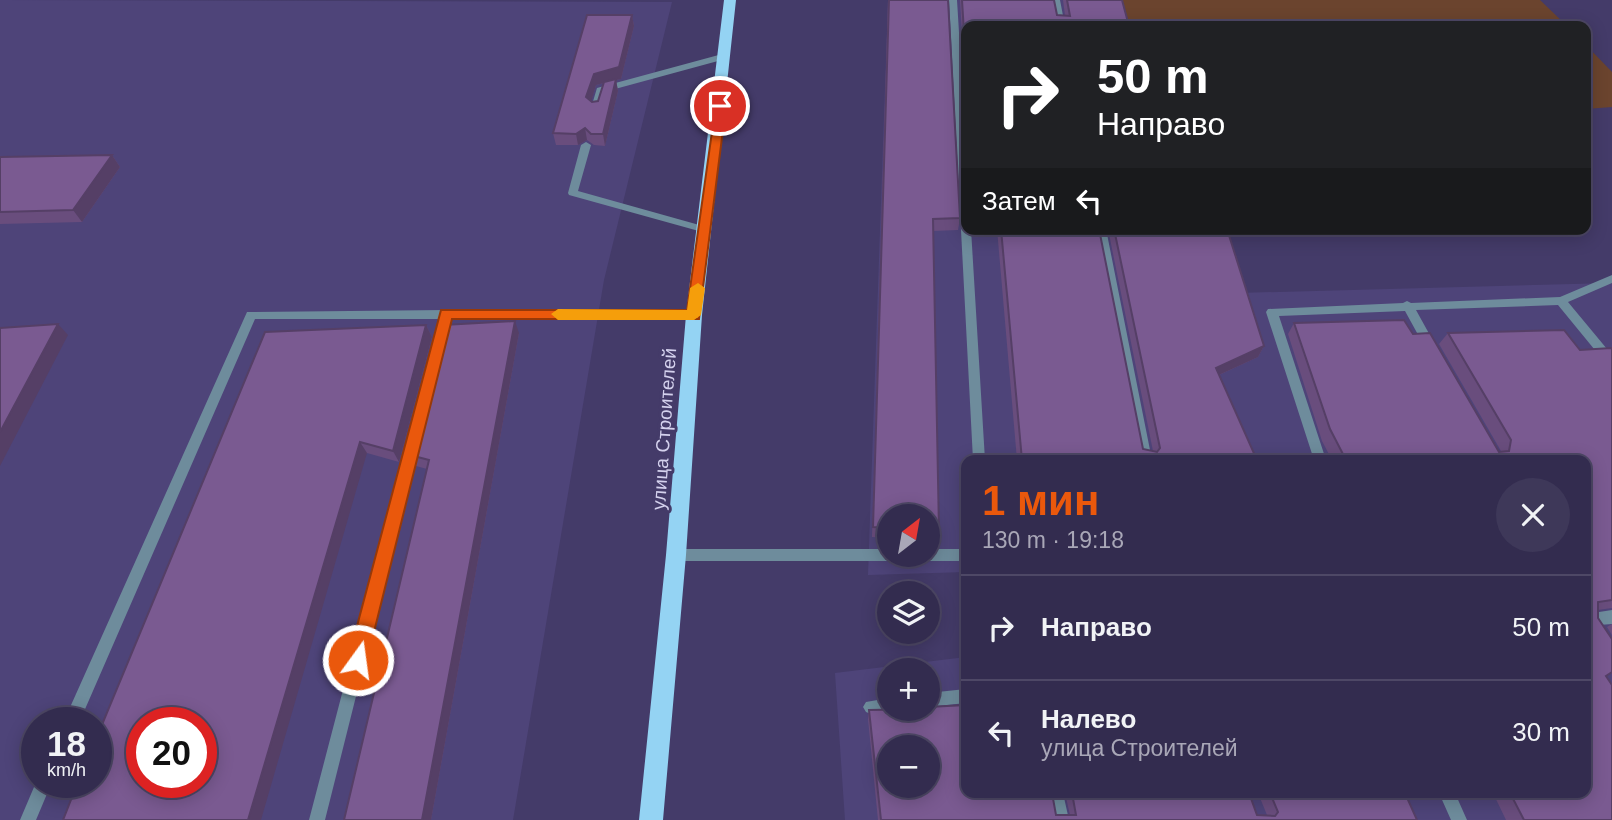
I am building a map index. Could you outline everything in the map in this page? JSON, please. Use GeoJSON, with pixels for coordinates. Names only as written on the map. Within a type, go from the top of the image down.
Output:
{"type":"FeatureCollection","features":[{"type":"Feature","properties":{"kind":"main road","name":"улица Строителей"},"geometry":{"type":"LineString","coordinates":[[651,820],[676,555],[694,315],[726,56],[730,0]]}},
{"type":"Feature","properties":{"kind":"lane"},"geometry":{"type":"LineString","coordinates":[[953,0],[961,142]]}},
{"type":"Feature","properties":{"kind":"lane"},"geometry":{"type":"LineString","coordinates":[[1056,0],[1060,21]]}},
{"type":"Feature","properties":{"kind":"lane"},"geometry":{"type":"LineString","coordinates":[[596,108],[600,90],[726,56]]}},
{"type":"Feature","properties":{"kind":"lane"},"geometry":{"type":"LineString","coordinates":[[586,145],[573,193],[706,230]]}},
{"type":"Feature","properties":{"kind":"lane"},"geometry":{"type":"LineString","coordinates":[[966,235],[979,455]]}},
{"type":"Feature","properties":{"kind":"lane"},"geometry":{"type":"LineString","coordinates":[[1102,235],[1145,455]]}},
{"type":"Feature","properties":{"kind":"lane"},"geometry":{"type":"LineString","coordinates":[[1318,455],[1272,312],[1561,301],[1612,279]]}},
{"type":"Feature","properties":{"kind":"lane"},"geometry":{"type":"LineString","coordinates":[[1561,301],[1612,363]]}},
{"type":"Feature","properties":{"kind":"lane"},"geometry":{"type":"LineString","coordinates":[[1407,305],[1440,363]]}},
{"type":"Feature","properties":{"kind":"lane"},"geometry":{"type":"LineString","coordinates":[[429,380],[446,314]]}},
{"type":"Feature","properties":{"kind":"lane"},"geometry":{"type":"LineString","coordinates":[[78,707],[251,315],[694,315]]}},
{"type":"Feature","properties":{"kind":"lane"},"geometry":{"type":"LineString","coordinates":[[317,820],[419,421]]}},
{"type":"Feature","properties":{"kind":"lane"},"geometry":{"type":"LineString","coordinates":[[676,555],[961,555]]}},
{"type":"Feature","properties":{"kind":"lane"},"geometry":{"type":"LineString","coordinates":[[1592,624],[1612,617]]}},
{"type":"Feature","properties":{"kind":"lane"},"geometry":{"type":"LineString","coordinates":[[940,699],[961,697]]}},
{"type":"Feature","properties":{"kind":"lane"},"geometry":{"type":"LineString","coordinates":[[871,707],[877,706]]}},
{"type":"Feature","properties":{"kind":"lane"},"geometry":{"type":"LineString","coordinates":[[28,820],[37,798]]}},
{"type":"Feature","properties":{"kind":"lane"},"geometry":{"type":"LineString","coordinates":[[1056,798],[1062,820]]}},
{"type":"Feature","properties":{"kind":"lane"},"geometry":{"type":"LineString","coordinates":[[1449,798],[1459,820]]}},
{"type":"Feature","properties":{"kind":"shaded area"},"geometry":{"type":"Polygon","coordinates":[[[0,0],[672,2],[604,280],[513,820],[0,820],[0,0]]]}},
{"type":"Feature","properties":{"kind":"shaded area"},"geometry":{"type":"Polygon","coordinates":[[[888,0],[1116,0],[1122,21],[961,21],[961,235],[1220,235],[1238,293],[1612,283],[1612,820],[845,820],[835,673],[877,668],[877,721],[940,721],[940,660],[961,658],[961,798],[1591,798],[1591,455],[961,455],[961,572],[868,575],[888,0]]]}},
{"type":"Feature","properties":{"kind":"shaded area"},"geometry":{"type":"Polygon","coordinates":[[[1122,0],[1540,0],[1562,21],[1128,21],[1122,0]]]}},
{"type":"Feature","properties":{"kind":"shaded area"},"geometry":{"type":"Polygon","coordinates":[[[1591,50],[1612,72],[1612,107],[1591,109],[1591,50]]]}},
{"type":"Feature","properties":{"kind":"building"},"geometry":{"type":"Polygon","coordinates":[[[889,0],[948,0],[960,218],[933,219],[938,504],[877,504],[877,527],[873,527],[889,0]]]}},
{"type":"Feature","properties":{"kind":"building"},"geometry":{"type":"Polygon","coordinates":[[[962,0],[1054,0],[1057,15],[1070,16],[1067,0],[1122,0],[1128,21],[963,21],[962,0]]]}},
{"type":"Feature","properties":{"kind":"building"},"geometry":{"type":"Polygon","coordinates":[[[587,15],[632,15],[619,67],[594,74],[586,97],[592,102],[598,101],[604,82],[616,79],[603,134],[591,134],[585,128],[576,134],[553,133],[587,15]]]}},
{"type":"Feature","properties":{"kind":"building"},"geometry":{"type":"Polygon","coordinates":[[[112,155],[73,210],[0,212],[0,157],[112,155]]]}},
{"type":"Feature","properties":{"kind":"building"},"geometry":{"type":"Polygon","coordinates":[[[1002,235],[1100,235],[1143,449],[1157,452],[1160,448],[1115,235],[1229,235],[1264,346],[1216,368],[1255,455],[1022,455],[1002,235]]]}},
{"type":"Feature","properties":{"kind":"building"},"geometry":{"type":"Polygon","coordinates":[[[1404,320],[1413,334],[1430,333],[1499,452],[1509,451],[1511,440],[1448,333],[1564,330],[1580,350],[1612,349],[1612,600],[1598,602],[1598,618],[1612,639],[1612,672],[1606,676],[1612,685],[1612,820],[1524,820],[1513,798],[1591,798],[1591,455],[1343,455],[1330,429],[1294,323],[1404,320]]]}},
{"type":"Feature","properties":{"kind":"building"},"geometry":{"type":"Polygon","coordinates":[[[515,321],[422,820],[344,820],[429,460],[410,455],[443,325],[515,321]]]}},
{"type":"Feature","properties":{"kind":"building"},"geometry":{"type":"Polygon","coordinates":[[[58,324],[0,432],[0,328],[58,324]]]}},
{"type":"Feature","properties":{"kind":"building"},"geometry":{"type":"Polygon","coordinates":[[[426,325],[393,451],[360,442],[248,820],[63,820],[72,798],[112,798],[112,707],[109,707],[265,332],[426,325]]]}},
{"type":"Feature","properties":{"kind":"building"},"geometry":{"type":"Polygon","coordinates":[[[961,705],[961,798],[1053,798],[1056,815],[1076,815],[1073,798],[1251,798],[1257,815],[1275,816],[1278,812],[1272,798],[1407,798],[1417,820],[881,820],[879,798],[940,798],[940,735],[877,735],[877,783],[869,710],[877,710],[877,721],[940,721],[940,706],[961,705]]]}},
{"type":"Feature","properties":{"kind":"slow traffic"},"geometry":{"type":"LineString","coordinates":[[558,314],[694,315],[698,288]]}},
{"type":"Feature","properties":{"kind":"route"},"geometry":{"type":"LineString","coordinates":[[358,660],[446,314],[694,315],[720,106]]}}]}
